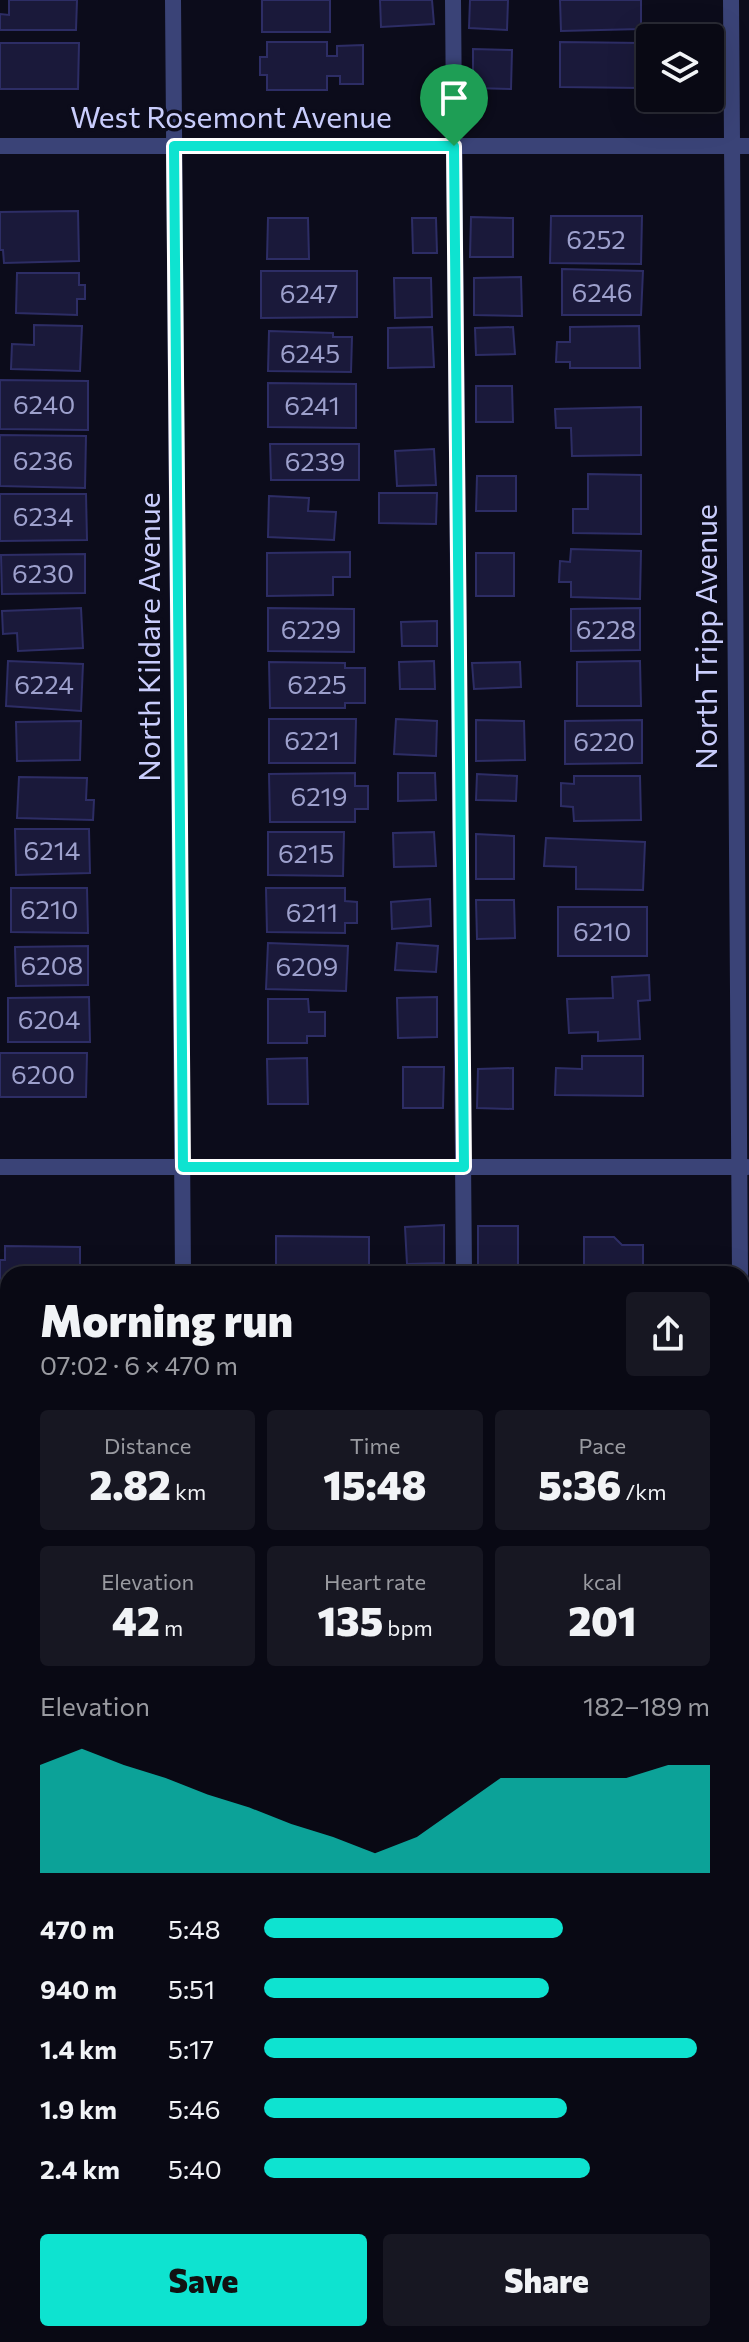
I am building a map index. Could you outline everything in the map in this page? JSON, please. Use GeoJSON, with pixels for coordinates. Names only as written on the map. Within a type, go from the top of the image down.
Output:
{"type":"FeatureCollection","features":[{"type":"Feature","properties":{"kind":"street","name":"North Kildare Avenue"},"geometry":{"type":"LineString","coordinates":[[173,0],[183,1266]]}},
{"type":"Feature","properties":{"kind":"street"},"geometry":{"type":"LineString","coordinates":[[453,0],[464,1266]]}},
{"type":"Feature","properties":{"kind":"street","name":"North Tripp Avenue"},"geometry":{"type":"LineString","coordinates":[[731,0],[740,146],[744,1167],[740,1266]]}},
{"type":"Feature","properties":{"kind":"street","name":"West Rosemont Avenue"},"geometry":{"type":"LineString","coordinates":[[0,146],[740,146]]}},
{"type":"Feature","properties":{"kind":"street"},"geometry":{"type":"LineString","coordinates":[[0,1167],[744,1167]]}},
{"type":"Feature","properties":{"kind":"building"},"geometry":{"type":"Polygon","coordinates":[[[9,0],[77,0],[76,30],[0,30],[0,14],[9,15],[9,0]]]}},
{"type":"Feature","properties":{"kind":"building"},"geometry":{"type":"Polygon","coordinates":[[[262,0],[330,0],[330,32],[262,32],[262,0]]]}},
{"type":"Feature","properties":{"kind":"building"},"geometry":{"type":"Polygon","coordinates":[[[380,0],[432,0],[434,24],[381,27],[380,0]]]}},
{"type":"Feature","properties":{"kind":"building"},"geometry":{"type":"Polygon","coordinates":[[[470,0],[508,0],[507,30],[469,28],[470,0]]]}},
{"type":"Feature","properties":{"kind":"building"},"geometry":{"type":"Polygon","coordinates":[[[560,0],[641,0],[641,24],[636,24],[636,29],[561,31],[560,0]]]}},
{"type":"Feature","properties":{"kind":"building"},"geometry":{"type":"Polygon","coordinates":[[[267,42],[327,42],[327,56],[337,56],[337,46],[363,45],[363,84],[340,84],[340,76],[327,76],[327,90],[267,90],[267,75],[260,75],[260,57],[267,57],[267,42]]]}},
{"type":"Feature","properties":{"kind":"building"},"geometry":{"type":"Polygon","coordinates":[[[560,42],[636,43],[636,88],[560,87],[560,42]]]}},
{"type":"Feature","properties":{"kind":"building"},"geometry":{"type":"Polygon","coordinates":[[[0,43],[79,43],[78,89],[0,89],[0,43]]]}},
{"type":"Feature","properties":{"kind":"building"},"geometry":{"type":"Polygon","coordinates":[[[473,49],[512,50],[511,89],[473,88],[473,49]]]}},
{"type":"Feature","properties":{"kind":"building"},"geometry":{"type":"Polygon","coordinates":[[[78,211],[79,261],[4,263],[3,250],[0,250],[0,212],[78,211]]]}},
{"type":"Feature","properties":{"kind":"building"},"geometry":{"type":"Polygon","coordinates":[[[551,216],[642,216],[641,264],[550,263],[551,216]]]}},
{"type":"Feature","properties":{"kind":"building"},"geometry":{"type":"Polygon","coordinates":[[[471,217],[513,218],[513,257],[470,257],[471,217]]]}},
{"type":"Feature","properties":{"kind":"building"},"geometry":{"type":"Polygon","coordinates":[[[268,218],[308,218],[309,259],[267,259],[268,218]]]}},
{"type":"Feature","properties":{"kind":"building"},"geometry":{"type":"Polygon","coordinates":[[[412,218],[436,218],[437,253],[413,253],[412,218]]]}},
{"type":"Feature","properties":{"kind":"building"},"geometry":{"type":"Polygon","coordinates":[[[562,269],[643,271],[641,315],[562,315],[562,269]]]}},
{"type":"Feature","properties":{"kind":"building"},"geometry":{"type":"Polygon","coordinates":[[[261,271],[357,271],[357,317],[261,318],[261,271]]]}},
{"type":"Feature","properties":{"kind":"building"},"geometry":{"type":"Polygon","coordinates":[[[17,273],[79,273],[79,285],[85,285],[85,299],[77,299],[77,315],[16,313],[17,273]]]}},
{"type":"Feature","properties":{"kind":"building"},"geometry":{"type":"Polygon","coordinates":[[[521,277],[522,316],[474,315],[474,278],[521,277]]]}},
{"type":"Feature","properties":{"kind":"building"},"geometry":{"type":"Polygon","coordinates":[[[394,278],[431,278],[432,317],[395,318],[394,278]]]}},
{"type":"Feature","properties":{"kind":"building"},"geometry":{"type":"Polygon","coordinates":[[[34,325],[82,326],[80,371],[11,369],[12,344],[34,345],[34,325]]]}},
{"type":"Feature","properties":{"kind":"building"},"geometry":{"type":"Polygon","coordinates":[[[639,326],[640,368],[570,368],[570,362],[556,362],[557,342],[570,342],[570,327],[639,326]]]}},
{"type":"Feature","properties":{"kind":"building"},"geometry":{"type":"Polygon","coordinates":[[[432,327],[434,367],[388,368],[388,328],[432,327]]]}},
{"type":"Feature","properties":{"kind":"building"},"geometry":{"type":"Polygon","coordinates":[[[513,327],[515,354],[476,355],[475,328],[513,327]]]}},
{"type":"Feature","properties":{"kind":"building"},"geometry":{"type":"Polygon","coordinates":[[[269,331],[333,333],[333,337],[352,337],[351,372],[268,371],[269,331]]]}},
{"type":"Feature","properties":{"kind":"building"},"geometry":{"type":"Polygon","coordinates":[[[0,380],[88,381],[88,430],[0,429],[0,380]]]}},
{"type":"Feature","properties":{"kind":"building"},"geometry":{"type":"Polygon","coordinates":[[[268,383],[356,384],[356,428],[268,427],[268,383]]]}},
{"type":"Feature","properties":{"kind":"building"},"geometry":{"type":"Polygon","coordinates":[[[476,386],[512,386],[513,422],[476,422],[476,386]]]}},
{"type":"Feature","properties":{"kind":"building"},"geometry":{"type":"Polygon","coordinates":[[[641,407],[641,455],[572,456],[571,428],[556,428],[555,409],[641,407]]]}},
{"type":"Feature","properties":{"kind":"building"},"geometry":{"type":"Polygon","coordinates":[[[0,435],[86,436],[85,488],[0,486],[0,435]]]}},
{"type":"Feature","properties":{"kind":"building"},"geometry":{"type":"Polygon","coordinates":[[[270,444],[359,444],[359,480],[271,480],[270,444]]]}},
{"type":"Feature","properties":{"kind":"building"},"geometry":{"type":"Polygon","coordinates":[[[434,449],[436,485],[397,486],[395,451],[434,449]]]}},
{"type":"Feature","properties":{"kind":"building"},"geometry":{"type":"Polygon","coordinates":[[[588,474],[641,475],[641,534],[573,533],[573,509],[588,509],[588,474]]]}},
{"type":"Feature","properties":{"kind":"building"},"geometry":{"type":"Polygon","coordinates":[[[477,476],[516,476],[516,511],[476,511],[477,476]]]}},
{"type":"Feature","properties":{"kind":"building"},"geometry":{"type":"Polygon","coordinates":[[[379,493],[437,493],[436,524],[379,523],[379,493]]]}},
{"type":"Feature","properties":{"kind":"building"},"geometry":{"type":"Polygon","coordinates":[[[0,494],[86,494],[87,540],[0,541],[0,494]]]}},
{"type":"Feature","properties":{"kind":"building"},"geometry":{"type":"Polygon","coordinates":[[[269,496],[309,498],[308,511],[336,512],[334,540],[268,537],[269,496]]]}},
{"type":"Feature","properties":{"kind":"building"},"geometry":{"type":"Polygon","coordinates":[[[571,549],[641,551],[640,599],[571,597],[571,582],[559,582],[560,561],[570,562],[571,549]]]}},
{"type":"Feature","properties":{"kind":"building"},"geometry":{"type":"Polygon","coordinates":[[[350,552],[350,577],[333,577],[333,595],[267,596],[267,553],[350,552]]]}},
{"type":"Feature","properties":{"kind":"building"},"geometry":{"type":"Polygon","coordinates":[[[476,553],[514,553],[514,596],[476,596],[476,553]]]}},
{"type":"Feature","properties":{"kind":"building"},"geometry":{"type":"Polygon","coordinates":[[[85,554],[85,593],[2,594],[1,555],[85,554]]]}},
{"type":"Feature","properties":{"kind":"building"},"geometry":{"type":"Polygon","coordinates":[[[81,608],[83,648],[18,651],[17,633],[3,634],[2,611],[81,608]]]}},
{"type":"Feature","properties":{"kind":"building"},"geometry":{"type":"Polygon","coordinates":[[[268,608],[354,609],[354,652],[268,651],[268,608]]]}},
{"type":"Feature","properties":{"kind":"building"},"geometry":{"type":"Polygon","coordinates":[[[640,608],[640,650],[571,651],[571,609],[640,608]]]}},
{"type":"Feature","properties":{"kind":"building"},"geometry":{"type":"Polygon","coordinates":[[[437,621],[437,646],[402,646],[401,622],[437,621]]]}},
{"type":"Feature","properties":{"kind":"building"},"geometry":{"type":"Polygon","coordinates":[[[8,661],[83,664],[81,711],[6,706],[8,661]]]}},
{"type":"Feature","properties":{"kind":"building"},"geometry":{"type":"Polygon","coordinates":[[[434,661],[435,689],[400,689],[399,662],[434,661]]]}},
{"type":"Feature","properties":{"kind":"building"},"geometry":{"type":"Polygon","coordinates":[[[640,661],[641,706],[577,706],[577,662],[640,661]]]}},
{"type":"Feature","properties":{"kind":"building"},"geometry":{"type":"Polygon","coordinates":[[[269,662],[345,663],[345,668],[365,668],[365,703],[345,703],[345,708],[270,708],[269,662]]]}},
{"type":"Feature","properties":{"kind":"building"},"geometry":{"type":"Polygon","coordinates":[[[520,662],[521,687],[474,689],[472,663],[520,662]]]}},
{"type":"Feature","properties":{"kind":"building"},"geometry":{"type":"Polygon","coordinates":[[[269,719],[356,719],[355,763],[269,763],[269,719]]]}},
{"type":"Feature","properties":{"kind":"building"},"geometry":{"type":"Polygon","coordinates":[[[396,719],[437,721],[436,756],[394,754],[396,719]]]}},
{"type":"Feature","properties":{"kind":"building"},"geometry":{"type":"Polygon","coordinates":[[[476,720],[524,721],[525,760],[476,761],[476,720]]]}},
{"type":"Feature","properties":{"kind":"building"},"geometry":{"type":"Polygon","coordinates":[[[642,720],[642,763],[565,764],[565,721],[642,720]]]}},
{"type":"Feature","properties":{"kind":"building"},"geometry":{"type":"Polygon","coordinates":[[[81,721],[80,760],[17,761],[16,722],[81,721]]]}},
{"type":"Feature","properties":{"kind":"building"},"geometry":{"type":"Polygon","coordinates":[[[355,773],[355,786],[368,786],[368,809],[355,809],[355,822],[270,822],[269,774],[355,773]]]}},
{"type":"Feature","properties":{"kind":"building"},"geometry":{"type":"Polygon","coordinates":[[[398,773],[435,773],[436,800],[398,801],[398,773]]]}},
{"type":"Feature","properties":{"kind":"building"},"geometry":{"type":"Polygon","coordinates":[[[477,774],[517,776],[516,801],[476,800],[477,774]]]}},
{"type":"Feature","properties":{"kind":"building"},"geometry":{"type":"Polygon","coordinates":[[[574,776],[640,776],[641,820],[574,821],[573,807],[561,806],[561,783],[574,784],[574,776]]]}},
{"type":"Feature","properties":{"kind":"building"},"geometry":{"type":"Polygon","coordinates":[[[19,777],[87,778],[86,800],[94,800],[93,820],[17,818],[19,777]]]}},
{"type":"Feature","properties":{"kind":"building"},"geometry":{"type":"Polygon","coordinates":[[[15,829],[89,829],[90,873],[16,875],[15,829]]]}},
{"type":"Feature","properties":{"kind":"building"},"geometry":{"type":"Polygon","coordinates":[[[268,832],[344,832],[343,876],[268,875],[268,832]]]}},
{"type":"Feature","properties":{"kind":"building"},"geometry":{"type":"Polygon","coordinates":[[[434,832],[436,866],[394,867],[393,833],[434,832]]]}},
{"type":"Feature","properties":{"kind":"building"},"geometry":{"type":"Polygon","coordinates":[[[476,834],[514,836],[514,879],[476,879],[476,834]]]}},
{"type":"Feature","properties":{"kind":"building"},"geometry":{"type":"Polygon","coordinates":[[[546,838],[645,842],[643,890],[576,889],[576,867],[544,866],[546,838]]]}},
{"type":"Feature","properties":{"kind":"building"},"geometry":{"type":"Polygon","coordinates":[[[11,888],[87,888],[88,933],[11,932],[11,888]]]}},
{"type":"Feature","properties":{"kind":"building"},"geometry":{"type":"Polygon","coordinates":[[[266,888],[345,888],[345,901],[357,902],[357,923],[345,923],[345,933],[267,932],[266,888]]]}},
{"type":"Feature","properties":{"kind":"building"},"geometry":{"type":"Polygon","coordinates":[[[430,899],[431,926],[392,929],[391,902],[430,899]]]}},
{"type":"Feature","properties":{"kind":"building"},"geometry":{"type":"Polygon","coordinates":[[[476,900],[514,900],[515,938],[477,939],[476,900]]]}},
{"type":"Feature","properties":{"kind":"building"},"geometry":{"type":"Polygon","coordinates":[[[558,907],[647,907],[647,956],[558,956],[558,907]]]}},
{"type":"Feature","properties":{"kind":"building"},"geometry":{"type":"Polygon","coordinates":[[[268,943],[348,946],[346,991],[266,989],[268,943]]]}},
{"type":"Feature","properties":{"kind":"building"},"geometry":{"type":"Polygon","coordinates":[[[397,943],[438,946],[436,972],[395,970],[397,943]]]}},
{"type":"Feature","properties":{"kind":"building"},"geometry":{"type":"Polygon","coordinates":[[[88,946],[88,985],[16,986],[15,947],[88,946]]]}},
{"type":"Feature","properties":{"kind":"building"},"geometry":{"type":"Polygon","coordinates":[[[649,975],[650,1000],[638,1001],[640,1039],[598,1041],[598,1032],[569,1033],[567,999],[613,998],[612,977],[649,975]]]}},
{"type":"Feature","properties":{"kind":"building"},"geometry":{"type":"Polygon","coordinates":[[[89,997],[90,1042],[8,1042],[8,998],[89,997]]]}},
{"type":"Feature","properties":{"kind":"building"},"geometry":{"type":"Polygon","coordinates":[[[437,997],[437,1037],[398,1038],[397,998],[437,997]]]}},
{"type":"Feature","properties":{"kind":"building"},"geometry":{"type":"Polygon","coordinates":[[[268,999],[308,999],[309,1012],[325,1012],[325,1036],[307,1036],[307,1043],[268,1043],[268,999]]]}},
{"type":"Feature","properties":{"kind":"building"},"geometry":{"type":"Polygon","coordinates":[[[0,1053],[87,1053],[86,1097],[0,1097],[0,1053]]]}},
{"type":"Feature","properties":{"kind":"building"},"geometry":{"type":"Polygon","coordinates":[[[582,1056],[643,1056],[643,1096],[555,1095],[556,1068],[582,1069],[582,1056]]]}},
{"type":"Feature","properties":{"kind":"building"},"geometry":{"type":"Polygon","coordinates":[[[307,1058],[308,1104],[268,1104],[267,1059],[307,1058]]]}},
{"type":"Feature","properties":{"kind":"building"},"geometry":{"type":"Polygon","coordinates":[[[403,1067],[444,1067],[443,1108],[403,1108],[403,1067]]]}},
{"type":"Feature","properties":{"kind":"building"},"geometry":{"type":"Polygon","coordinates":[[[513,1068],[513,1109],[477,1108],[478,1069],[513,1068]]]}},
{"type":"Feature","properties":{"kind":"building"},"geometry":{"type":"Polygon","coordinates":[[[444,1225],[444,1263],[407,1264],[405,1227],[444,1225]]]}},
{"type":"Feature","properties":{"kind":"building"},"geometry":{"type":"Polygon","coordinates":[[[478,1226],[518,1226],[518,1266],[478,1266],[478,1226]]]}},
{"type":"Feature","properties":{"kind":"building"},"geometry":{"type":"Polygon","coordinates":[[[276,1236],[369,1237],[369,1266],[276,1266],[276,1236]]]}},
{"type":"Feature","properties":{"kind":"building"},"geometry":{"type":"Polygon","coordinates":[[[584,1237],[614,1237],[622,1245],[643,1245],[643,1266],[584,1266],[584,1237]]]}},
{"type":"Feature","properties":{"kind":"building"},"geometry":{"type":"Polygon","coordinates":[[[5,1246],[80,1247],[80,1266],[0,1266],[0,1260],[5,1260],[5,1246]]]}},
{"type":"Feature","properties":{"kind":"route"},"geometry":{"type":"LineString","coordinates":[[174,146],[454,146],[464,1167],[183,1167],[174,146]]}}]}
